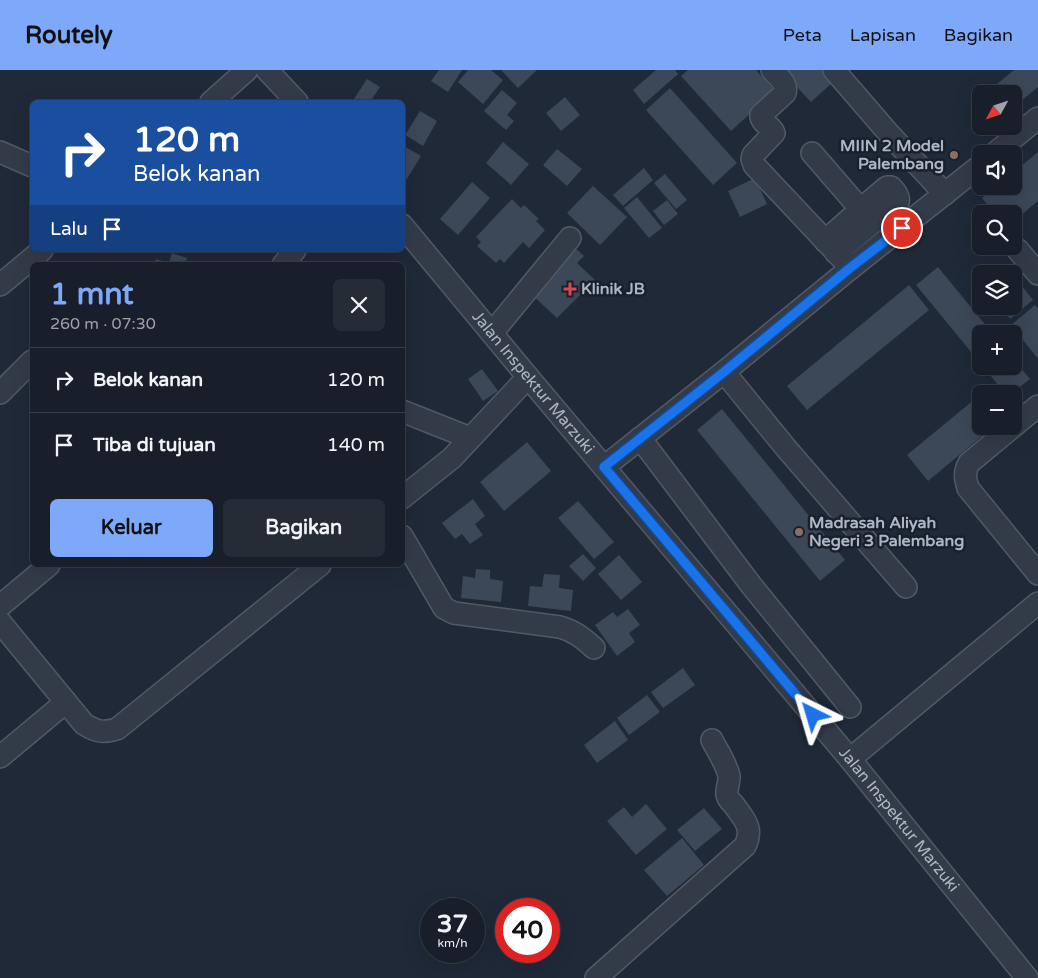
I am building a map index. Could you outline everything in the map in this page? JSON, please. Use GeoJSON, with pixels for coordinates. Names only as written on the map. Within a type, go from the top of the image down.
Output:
{"type":"FeatureCollection","features":[{"type":"Feature","properties":{"kind":"street"},"geometry":{"type":"LineString","coordinates":[[213,100],[247,70]]}},
{"type":"Feature","properties":{"kind":"street"},"geometry":{"type":"LineString","coordinates":[[267,70],[294,100]]}},
{"type":"Feature","properties":{"kind":"street"},"geometry":{"type":"LineString","coordinates":[[772,70],[786,85],[786,91],[761,115],[761,119],[774,133],[753,155],[752,162],[850,268]]}},
{"type":"Feature","properties":{"kind":"street"},"geometry":{"type":"LineString","coordinates":[[834,70],[890,136],[945,194]]}},
{"type":"Feature","properties":{"kind":"street"},"geometry":{"type":"LineString","coordinates":[[1005,145],[1038,118]]}},
{"type":"Feature","properties":{"kind":"street"},"geometry":{"type":"LineString","coordinates":[[0,152],[30,165]]}},
{"type":"Feature","properties":{"kind":"street"},"geometry":{"type":"LineString","coordinates":[[812,153],[887,240]]}},
{"type":"Feature","properties":{"kind":"street"},"geometry":{"type":"LineString","coordinates":[[604,467],[972,172]]}},
{"type":"Feature","properties":{"kind":"street"},"geometry":{"type":"LineString","coordinates":[[831,247],[866,216]]}},
{"type":"Feature","properties":{"kind":"street","name":"Jalan Inspektur Marzuki"},"geometry":{"type":"LineString","coordinates":[[405,229],[850,759],[1027,978]]}},
{"type":"Feature","properties":{"kind":"street"},"geometry":{"type":"LineString","coordinates":[[492,333],[570,238]]}},
{"type":"Feature","properties":{"kind":"street"},"geometry":{"type":"LineString","coordinates":[[0,285],[40,252]]}},
{"type":"Feature","properties":{"kind":"street"},"geometry":{"type":"LineString","coordinates":[[1022,255],[1038,274]]}},
{"type":"Feature","properties":{"kind":"street"},"geometry":{"type":"LineString","coordinates":[[0,393],[30,363]]}},
{"type":"Feature","properties":{"kind":"street"},"geometry":{"type":"LineString","coordinates":[[724,372],[786,448],[906,587]]}},
{"type":"Feature","properties":{"kind":"street"},"geometry":{"type":"LineString","coordinates":[[405,496],[452,458],[528,377]]}},
{"type":"Feature","properties":{"kind":"street"},"geometry":{"type":"LineString","coordinates":[[1038,406],[969,463],[965,469],[965,479],[968,488],[1038,574]]}},
{"type":"Feature","properties":{"kind":"street"},"geometry":{"type":"LineString","coordinates":[[405,412],[470,438]]}},
{"type":"Feature","properties":{"kind":"street"},"geometry":{"type":"LineString","coordinates":[[640,438],[751,585],[850,707]]}},
{"type":"Feature","properties":{"kind":"street"},"geometry":{"type":"LineString","coordinates":[[405,541],[444,608],[454,613],[560,627],[583,637],[594,648]]}},
{"type":"Feature","properties":{"kind":"street"},"geometry":{"type":"LineString","coordinates":[[0,606],[47,567]]}},
{"type":"Feature","properties":{"kind":"street"},"geometry":{"type":"LineString","coordinates":[[0,622],[84,724],[94,730],[106,732],[118,729],[318,567]]}},
{"type":"Feature","properties":{"kind":"street"},"geometry":{"type":"LineString","coordinates":[[850,759],[1038,603]]}},
{"type":"Feature","properties":{"kind":"street"},"geometry":{"type":"LineString","coordinates":[[0,757],[66,702]]}},
{"type":"Feature","properties":{"kind":"street"},"geometry":{"type":"LineString","coordinates":[[596,978],[745,846],[748,840],[749,834],[745,821],[728,798],[729,775],[712,740]]}},
{"type":"Feature","properties":{"kind":"building"},"geometry":{"type":"Polygon","coordinates":[[[439,70],[462,70],[448,92],[431,81],[439,70]]]}},
{"type":"Feature","properties":{"kind":"building"},"geometry":{"type":"Polygon","coordinates":[[[468,70],[491,70],[503,80],[483,104],[458,82],[468,70]]]}},
{"type":"Feature","properties":{"kind":"building"},"geometry":{"type":"Polygon","coordinates":[[[501,70],[537,70],[518,88],[501,70]]]}},
{"type":"Feature","properties":{"kind":"building"},"geometry":{"type":"Polygon","coordinates":[[[656,70],[675,70],[678,74],[644,104],[633,90],[656,70]]]}},
{"type":"Feature","properties":{"kind":"building"},"geometry":{"type":"Polygon","coordinates":[[[688,70],[756,70],[775,91],[731,131],[681,76],[688,70]]]}},
{"type":"Feature","properties":{"kind":"building"},"geometry":{"type":"Polygon","coordinates":[[[781,70],[822,70],[833,82],[811,102],[781,70]]]}},
{"type":"Feature","properties":{"kind":"building"},"geometry":{"type":"Polygon","coordinates":[[[1014,70],[1038,70],[1038,87],[1022,100],[1022,85],[996,85],[1014,70]]]}},
{"type":"Feature","properties":{"kind":"building"},"geometry":{"type":"Polygon","coordinates":[[[367,79],[380,87],[371,100],[353,100],[367,79]]]}},
{"type":"Feature","properties":{"kind":"building"},"geometry":{"type":"Polygon","coordinates":[[[670,88],[737,163],[713,185],[646,110],[670,88]]]}},
{"type":"Feature","properties":{"kind":"building"},"geometry":{"type":"Polygon","coordinates":[[[502,90],[517,103],[507,115],[514,121],[506,130],[484,111],[502,90]]]}},
{"type":"Feature","properties":{"kind":"building"},"geometry":{"type":"Polygon","coordinates":[[[565,97],[580,115],[561,131],[546,113],[565,97]]]}},
{"type":"Feature","properties":{"kind":"building"},"geometry":{"type":"Polygon","coordinates":[[[420,111],[437,121],[423,146],[405,135],[420,111]]]}},
{"type":"Feature","properties":{"kind":"building"},"geometry":{"type":"Polygon","coordinates":[[[503,142],[529,164],[511,185],[486,163],[503,142]]]}},
{"type":"Feature","properties":{"kind":"building"},"geometry":{"type":"Polygon","coordinates":[[[405,147],[421,156],[405,182],[405,147]]]}},
{"type":"Feature","properties":{"kind":"building"},"geometry":{"type":"Polygon","coordinates":[[[557,149],[582,169],[567,186],[543,165],[557,149]]]}},
{"type":"Feature","properties":{"kind":"building"},"geometry":{"type":"Polygon","coordinates":[[[1038,152],[1038,201],[1022,214],[1022,205],[988,205],[982,198],[986,195],[1022,195],[1022,165],[1038,152]]]}},
{"type":"Feature","properties":{"kind":"building"},"geometry":{"type":"Polygon","coordinates":[[[644,168],[653,180],[623,206],[613,195],[644,168]]]}},
{"type":"Feature","properties":{"kind":"building"},"geometry":{"type":"Polygon","coordinates":[[[665,174],[687,200],[676,209],[654,183],[665,174]]]}},
{"type":"Feature","properties":{"kind":"building"},"geometry":{"type":"Polygon","coordinates":[[[755,178],[767,204],[740,217],[728,191],[755,178]]]}},
{"type":"Feature","properties":{"kind":"building"},"geometry":{"type":"Polygon","coordinates":[[[472,182],[490,198],[458,235],[440,219],[472,182]]]}},
{"type":"Feature","properties":{"kind":"building"},"geometry":{"type":"Polygon","coordinates":[[[593,186],[627,217],[600,245],[567,213],[593,186]]]}},
{"type":"Feature","properties":{"kind":"building"},"geometry":{"type":"Polygon","coordinates":[[[637,197],[662,228],[649,238],[624,208],[637,197]]]}},
{"type":"Feature","properties":{"kind":"building"},"geometry":{"type":"Polygon","coordinates":[[[512,199],[521,208],[524,205],[539,219],[536,221],[545,230],[529,248],[523,242],[504,263],[500,259],[496,263],[477,246],[481,242],[476,237],[512,199]]]}},
{"type":"Feature","properties":{"kind":"building"},"geometry":{"type":"Polygon","coordinates":[[[667,200],[678,214],[664,225],[653,211],[667,200]]]}},
{"type":"Feature","properties":{"kind":"building"},"geometry":{"type":"Polygon","coordinates":[[[574,247],[584,256],[577,263],[595,280],[557,318],[529,292],[574,247]]]}},
{"type":"Feature","properties":{"kind":"building"},"geometry":{"type":"Polygon","coordinates":[[[172,253],[187,258],[186,262],[169,262],[172,253]]]}},
{"type":"Feature","properties":{"kind":"building"},"geometry":{"type":"Polygon","coordinates":[[[156,259],[166,262],[155,262],[156,259]]]}},
{"type":"Feature","properties":{"kind":"building"},"geometry":{"type":"Polygon","coordinates":[[[938,267],[972,308],[972,315],[977,315],[986,325],[972,325],[972,353],[916,285],[938,267]]]}},
{"type":"Feature","properties":{"kind":"building"},"geometry":{"type":"Polygon","coordinates":[[[909,285],[929,310],[807,410],[787,386],[909,285]]]}},
{"type":"Feature","properties":{"kind":"building"},"geometry":{"type":"Polygon","coordinates":[[[1022,286],[1033,300],[1022,309],[1022,286]]]}},
{"type":"Feature","properties":{"kind":"building"},"geometry":{"type":"Polygon","coordinates":[[[1035,305],[1038,308],[1038,359],[1022,339],[1022,325],[1011,325],[1035,305]]]}},
{"type":"Feature","properties":{"kind":"building"},"geometry":{"type":"Polygon","coordinates":[[[1007,315],[1015,315],[1010,319],[1007,315]]]}},
{"type":"Feature","properties":{"kind":"building"},"geometry":{"type":"Polygon","coordinates":[[[482,369],[498,391],[483,401],[468,379],[482,369]]]}},
{"type":"Feature","properties":{"kind":"building"},"geometry":{"type":"Polygon","coordinates":[[[1022,370],[1030,379],[1022,385],[998,385],[990,375],[1022,375],[1022,370]]]}},
{"type":"Feature","properties":{"kind":"building"},"geometry":{"type":"Polygon","coordinates":[[[972,401],[972,435],[983,435],[928,481],[907,455],[972,401]]]}},
{"type":"Feature","properties":{"kind":"building"},"geometry":{"type":"Polygon","coordinates":[[[722,409],[845,560],[820,581],[697,430],[722,409]]]}},
{"type":"Feature","properties":{"kind":"building"},"geometry":{"type":"Polygon","coordinates":[[[527,442],[551,471],[504,511],[480,482],[527,442]]]}},
{"type":"Feature","properties":{"kind":"building"},"geometry":{"type":"Polygon","coordinates":[[[473,499],[485,516],[475,524],[483,535],[470,544],[462,534],[455,539],[442,523],[473,499]]]}},
{"type":"Feature","properties":{"kind":"building"},"geometry":{"type":"Polygon","coordinates":[[[578,501],[614,542],[594,559],[558,518],[578,501]]]}},
{"type":"Feature","properties":{"kind":"building"},"geometry":{"type":"Polygon","coordinates":[[[583,554],[596,568],[583,581],[569,566],[583,554]]]}},
{"type":"Feature","properties":{"kind":"building"},"geometry":{"type":"Polygon","coordinates":[[[619,555],[642,582],[621,600],[598,574],[619,555]]]}},
{"type":"Feature","properties":{"kind":"building"},"geometry":{"type":"Polygon","coordinates":[[[476,569],[490,570],[490,579],[503,581],[501,602],[461,598],[463,576],[475,578],[476,569]]]}},
{"type":"Feature","properties":{"kind":"building"},"geometry":{"type":"Polygon","coordinates":[[[544,574],[560,575],[559,588],[573,590],[571,611],[528,606],[530,586],[542,587],[544,574]]]}},
{"type":"Feature","properties":{"kind":"building"},"geometry":{"type":"Polygon","coordinates":[[[628,609],[640,625],[629,633],[635,642],[617,656],[595,625],[613,612],[617,617],[628,609]]]}},
{"type":"Feature","properties":{"kind":"building"},"geometry":{"type":"Polygon","coordinates":[[[683,668],[695,685],[663,708],[651,692],[683,668]]]}},
{"type":"Feature","properties":{"kind":"building"},"geometry":{"type":"Polygon","coordinates":[[[647,695],[660,712],[629,735],[617,718],[647,695]]]}},
{"type":"Feature","properties":{"kind":"building"},"geometry":{"type":"Polygon","coordinates":[[[615,721],[628,740],[597,763],[584,745],[615,721]]]}},
{"type":"Feature","properties":{"kind":"building"},"geometry":{"type":"Polygon","coordinates":[[[646,804],[667,829],[636,855],[607,821],[624,807],[632,817],[646,804]]]}},
{"type":"Feature","properties":{"kind":"building"},"geometry":{"type":"Polygon","coordinates":[[[704,808],[722,829],[695,851],[677,830],[704,808]]]}},
{"type":"Feature","properties":{"kind":"building"},"geometry":{"type":"Polygon","coordinates":[[[682,838],[704,865],[667,896],[644,870],[682,838]]]}},
{"type":"Feature","properties":{"kind":"place","name":"MIIN 2 Model Palembang"},"geometry":{"type":"Point","coordinates":[954,155]}},
{"type":"Feature","properties":{"kind":"place","name":"Klinik JB"},"geometry":{"type":"Point","coordinates":[570,289]}},
{"type":"Feature","properties":{"kind":"place","name":"Madrasah Aliyah Negeri 3 Palembang"},"geometry":{"type":"Point","coordinates":[799,532]}},
{"type":"Feature","properties":{"kind":"route"},"geometry":{"type":"LineString","coordinates":[[813,715],[604,467],[902,228]]}}]}
